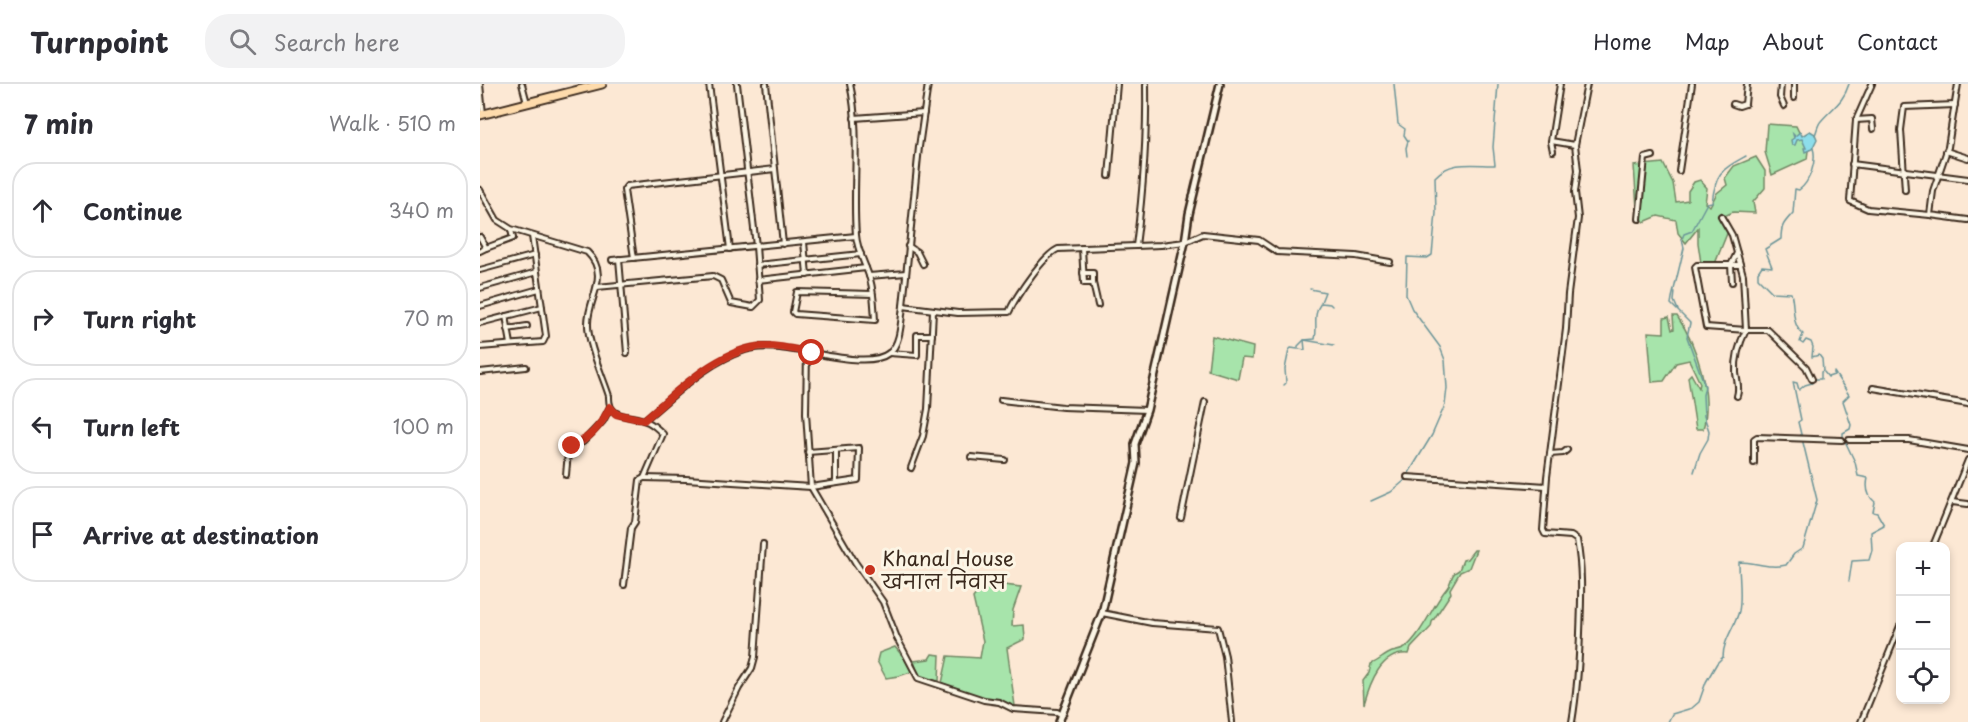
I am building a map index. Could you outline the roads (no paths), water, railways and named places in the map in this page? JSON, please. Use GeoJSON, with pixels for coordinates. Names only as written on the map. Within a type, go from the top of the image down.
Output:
{"type":"FeatureCollection","features":[{"type":"Feature","properties":{"kind":"highway"},"geometry":{"type":"LineString","coordinates":[[482,114],[602,84]]}},
{"type":"Feature","properties":{"kind":"street"},"geometry":{"type":"LineString","coordinates":[[480,84],[482,114]]}},
{"type":"Feature","properties":{"kind":"street"},"geometry":{"type":"LineString","coordinates":[[522,84],[527,103]]}},
{"type":"Feature","properties":{"kind":"street"},"geometry":{"type":"LineString","coordinates":[[709,84],[730,249]]}},
{"type":"Feature","properties":{"kind":"street"},"geometry":{"type":"LineString","coordinates":[[597,287],[713,276],[721,280],[731,303],[753,307],[760,300],[737,84]]}},
{"type":"Feature","properties":{"kind":"street"},"geometry":{"type":"LineString","coordinates":[[766,84],[783,244]]}},
{"type":"Feature","properties":{"kind":"street"},"geometry":{"type":"LineString","coordinates":[[849,84],[854,118],[856,237],[869,276],[873,294],[875,320],[793,313],[796,292],[873,294]]}},
{"type":"Feature","properties":{"kind":"street"},"geometry":{"type":"LineString","coordinates":[[890,353],[896,342],[903,306],[928,84]]}},
{"type":"Feature","properties":{"kind":"street"},"geometry":{"type":"LineString","coordinates":[[1109,176],[1117,84]]}},
{"type":"Feature","properties":{"kind":"street"},"geometry":{"type":"LineString","coordinates":[[1136,246],[1145,178],[1146,84]]}},
{"type":"Feature","properties":{"kind":"street"},"geometry":{"type":"LineString","coordinates":[[1059,722],[1102,613],[1136,463],[1135,444],[1148,410],[1185,242],[1189,213],[1220,84]]}},
{"type":"Feature","properties":{"kind":"street"},"geometry":{"type":"LineString","coordinates":[[1553,151],[1551,141],[1560,84]]}},
{"type":"Feature","properties":{"kind":"street"},"geometry":{"type":"LineString","coordinates":[[1572,722],[1580,657],[1581,566],[1577,540],[1571,536],[1545,534],[1546,486],[1578,218],[1575,192],[1578,170],[1575,146],[1587,84]]}},
{"type":"Feature","properties":{"kind":"street"},"geometry":{"type":"LineString","coordinates":[[1679,171],[1692,84]]}},
{"type":"Feature","properties":{"kind":"street"},"geometry":{"type":"LineString","coordinates":[[1732,104],[1739,106],[1744,104],[1748,84]]}},
{"type":"Feature","properties":{"kind":"street"},"geometry":{"type":"LineString","coordinates":[[1782,84],[1780,97],[1784,106]]}},
{"type":"Feature","properties":{"kind":"street"},"geometry":{"type":"LineString","coordinates":[[1794,84],[1794,98]]}},
{"type":"Feature","properties":{"kind":"street"},"geometry":{"type":"LineString","coordinates":[[1872,84],[1856,120],[1850,201],[1868,209],[1930,214],[1968,220]]}},
{"type":"Feature","properties":{"kind":"street"},"geometry":{"type":"LineString","coordinates":[[1930,214],[1938,175],[1946,151],[1958,84]]}},
{"type":"Feature","properties":{"kind":"street"},"geometry":{"type":"LineString","coordinates":[[1905,190],[1901,130],[1904,107],[1955,105]]}},
{"type":"Feature","properties":{"kind":"street"},"geometry":{"type":"LineString","coordinates":[[854,118],[924,113]]}},
{"type":"Feature","properties":{"kind":"street"},"geometry":{"type":"LineString","coordinates":[[1856,120],[1872,119],[1873,129]]}},
{"type":"Feature","properties":{"kind":"street"},"geometry":{"type":"LineString","coordinates":[[1551,141],[1575,146]]}},
{"type":"Feature","properties":{"kind":"street"},"geometry":{"type":"LineString","coordinates":[[1946,151],[1968,158]]}},
{"type":"Feature","properties":{"kind":"street"},"geometry":{"type":"LineString","coordinates":[[1639,219],[1646,158],[1653,156]]}},
{"type":"Feature","properties":{"kind":"street"},"geometry":{"type":"LineString","coordinates":[[1852,164],[1968,179]]}},
{"type":"Feature","properties":{"kind":"street"},"geometry":{"type":"LineString","coordinates":[[634,258],[625,188],[775,169]]}},
{"type":"Feature","properties":{"kind":"street"},"geometry":{"type":"LineString","coordinates":[[480,190],[497,220],[511,229],[587,252],[594,258],[598,269],[597,287],[588,322],[610,407],[616,414],[644,420],[663,434],[644,478],[640,480],[624,585]]}},
{"type":"Feature","properties":{"kind":"street"},"geometry":{"type":"LineString","coordinates":[[1721,216],[1732,235],[1743,276],[1746,330],[1738,344],[1736,370],[1740,387],[1737,396]]}},
{"type":"Feature","properties":{"kind":"street"},"geometry":{"type":"LineString","coordinates":[[480,251],[513,238],[511,229]]}},
{"type":"Feature","properties":{"kind":"street"},"geometry":{"type":"LineString","coordinates":[[903,306],[958,313],[1009,312],[1014,301],[1047,256],[1058,249],[1185,242],[1203,234],[1259,240],[1277,252],[1356,256],[1390,262]]}},
{"type":"Feature","properties":{"kind":"street"},"geometry":{"type":"LineString","coordinates":[[480,347],[543,342],[546,336],[532,235]]}},
{"type":"Feature","properties":{"kind":"street"},"geometry":{"type":"LineString","coordinates":[[480,237],[486,248]]}},
{"type":"Feature","properties":{"kind":"street"},"geometry":{"type":"LineString","coordinates":[[612,260],[856,237]]}},
{"type":"Feature","properties":{"kind":"street"},"geometry":{"type":"LineString","coordinates":[[804,242],[807,275]]}},
{"type":"Feature","properties":{"kind":"street"},"geometry":{"type":"LineString","coordinates":[[908,246],[917,252],[923,264]]}},
{"type":"Feature","properties":{"kind":"street"},"geometry":{"type":"LineString","coordinates":[[1082,248],[1084,283],[1093,283]]}},
{"type":"Feature","properties":{"kind":"street"},"geometry":{"type":"LineString","coordinates":[[1732,282],[1731,265],[1737,253]]}},
{"type":"Feature","properties":{"kind":"street"},"geometry":{"type":"LineString","coordinates":[[757,265],[861,254]]}},
{"type":"Feature","properties":{"kind":"street"},"geometry":{"type":"LineString","coordinates":[[480,270],[535,255]]}},
{"type":"Feature","properties":{"kind":"street"},"geometry":{"type":"LineString","coordinates":[[619,259],[627,353]]}},
{"type":"Feature","properties":{"kind":"street"},"geometry":{"type":"LineString","coordinates":[[1740,265],[1697,265],[1695,267],[1704,325],[1710,329],[1768,330],[1806,368],[1812,379]]}},
{"type":"Feature","properties":{"kind":"street"},"geometry":{"type":"LineString","coordinates":[[758,280],[866,268]]}},
{"type":"Feature","properties":{"kind":"street"},"geometry":{"type":"LineString","coordinates":[[480,288],[537,272]]}},
{"type":"Feature","properties":{"kind":"street"},"geometry":{"type":"LineString","coordinates":[[869,276],[906,273]]}},
{"type":"Feature","properties":{"kind":"street"},"geometry":{"type":"LineString","coordinates":[[1083,273],[1093,273],[1098,304]]}},
{"type":"Feature","properties":{"kind":"street"},"geometry":{"type":"LineString","coordinates":[[480,306],[539,290]]}},
{"type":"Feature","properties":{"kind":"street"},"geometry":{"type":"LineString","coordinates":[[480,323],[542,307]]}},
{"type":"Feature","properties":{"kind":"street"},"geometry":{"type":"LineString","coordinates":[[911,468],[923,436],[928,409],[933,311]]}},
{"type":"Feature","properties":{"kind":"street"},"geometry":{"type":"LineString","coordinates":[[506,316],[511,344]]}},
{"type":"Feature","properties":{"kind":"street"},"geometry":{"type":"LineString","coordinates":[[508,329],[527,326]]}},
{"type":"Feature","properties":{"kind":"street"},"geometry":{"type":"LineString","coordinates":[[644,420],[703,372],[746,349],[765,346],[864,360],[890,353],[917,355],[917,335],[932,336]]}},
{"type":"Feature","properties":{"kind":"street"},"geometry":{"type":"LineString","coordinates":[[807,352],[806,413],[811,487],[855,562],[883,602],[897,638],[918,678],[984,700],[999,702],[1013,709],[1057,712],[1062,715]]}},
{"type":"Feature","properties":{"kind":"street"},"geometry":{"type":"LineString","coordinates":[[480,372],[526,367]]}},
{"type":"Feature","properties":{"kind":"street"},"geometry":{"type":"LineString","coordinates":[[1873,388],[1968,404]]}},
{"type":"Feature","properties":{"kind":"street"},"geometry":{"type":"LineString","coordinates":[[1001,400],[1063,407],[1148,410]]}},
{"type":"Feature","properties":{"kind":"street"},"geometry":{"type":"LineString","coordinates":[[1181,518],[1205,402]]}},
{"type":"Feature","properties":{"kind":"street"},"geometry":{"type":"LineString","coordinates":[[566,475],[568,452],[572,446],[583,442],[603,421],[610,407]]}},
{"type":"Feature","properties":{"kind":"street"},"geometry":{"type":"LineString","coordinates":[[1754,462],[1754,439],[1757,437],[1842,440]]}},
{"type":"Feature","properties":{"kind":"street"},"geometry":{"type":"LineString","coordinates":[[1849,440],[1909,440],[1968,450]]}},
{"type":"Feature","properties":{"kind":"street"},"geometry":{"type":"LineString","coordinates":[[644,478],[811,487],[858,480],[859,448],[808,452]]}},
{"type":"Feature","properties":{"kind":"street"},"geometry":{"type":"LineString","coordinates":[[836,450],[836,483]]}},
{"type":"Feature","properties":{"kind":"street"},"geometry":{"type":"LineString","coordinates":[[1550,454],[1563,453],[1567,450]]}},
{"type":"Feature","properties":{"kind":"street"},"geometry":{"type":"LineString","coordinates":[[971,457],[1005,460]]}},
{"type":"Feature","properties":{"kind":"street"},"geometry":{"type":"LineString","coordinates":[[1935,542],[1968,460]]}},
{"type":"Feature","properties":{"kind":"street"},"geometry":{"type":"LineString","coordinates":[[1407,477],[1546,486]]}},
{"type":"Feature","properties":{"kind":"street"},"geometry":{"type":"LineString","coordinates":[[1952,502],[1968,504]]}},
{"type":"Feature","properties":{"kind":"street"},"geometry":{"type":"LineString","coordinates":[[722,722],[752,668],[763,544]]}},
{"type":"Feature","properties":{"kind":"street"},"geometry":{"type":"LineString","coordinates":[[1102,613],[1152,623],[1218,628],[1225,657],[1232,722]]}},
{"type":"Feature","properties":{"kind":"street"},"geometry":{"type":"LineString","coordinates":[[1861,722],[1896,636]]}},
{"type":"Feature","properties":{"kind":"water"},"geometry":{"type":"Polygon","coordinates":[[[1810,131],[1817,139],[1812,149],[1805,152],[1804,148],[1806,148],[1802,139],[1792,145],[1793,134],[1795,136],[1800,132],[1802,136],[1810,131]]]}},
{"type":"Feature","properties":{"kind":"waterway"},"geometry":{"type":"LineString","coordinates":[[1394,84],[1398,124],[1405,129],[1404,135],[1408,141],[1407,156]]}},
{"type":"Feature","properties":{"kind":"waterway"},"geometry":{"type":"LineString","coordinates":[[1371,501],[1391,492],[1404,481],[1432,435],[1445,405],[1447,388],[1445,360],[1440,347],[1412,309],[1406,295],[1407,257],[1427,258],[1432,255],[1436,213],[1435,177],[1455,166],[1495,165],[1493,147],[1498,84]]}},
{"type":"Feature","properties":{"kind":"waterway"},"geometry":{"type":"LineString","coordinates":[[1815,135],[1820,122],[1841,100],[1849,84]]}},
{"type":"Feature","properties":{"kind":"waterway"},"geometry":{"type":"LineString","coordinates":[[1668,722],[1672,714],[1692,708],[1699,702],[1706,682],[1723,657],[1725,645],[1739,611],[1739,562],[1786,565],[1794,554],[1803,548],[1817,500],[1798,422],[1801,420],[1793,382],[1797,383],[1799,390],[1812,383],[1814,379],[1821,379],[1822,359],[1819,355],[1812,357],[1811,342],[1806,340],[1803,344],[1800,342],[1803,334],[1795,321],[1791,293],[1772,292],[1758,278],[1758,272],[1762,266],[1772,267],[1765,249],[1781,239],[1784,224],[1793,213],[1795,189],[1799,190],[1803,186],[1812,171],[1813,148]]}},
{"type":"Feature","properties":{"kind":"waterway"},"geometry":{"type":"LineString","coordinates":[[1694,472],[1700,453],[1708,439],[1709,431],[1704,416],[1705,386],[1687,337],[1690,323],[1671,304],[1684,248],[1682,239],[1684,234],[1692,231],[1707,203],[1712,202],[1715,184],[1721,173],[1746,156]]}},
{"type":"Feature","properties":{"kind":"waterway"},"geometry":{"type":"LineString","coordinates":[[1310,289],[1325,292],[1321,302]]}},
{"type":"Feature","properties":{"kind":"waterway"},"geometry":{"type":"LineString","coordinates":[[1675,292],[1674,301],[1678,310]]}},
{"type":"Feature","properties":{"kind":"waterway"},"geometry":{"type":"LineString","coordinates":[[1284,385],[1289,350],[1298,349],[1304,340],[1315,339],[1318,307],[1321,303],[1332,306]]}},
{"type":"Feature","properties":{"kind":"waterway"},"geometry":{"type":"LineString","coordinates":[[1299,349],[1305,350],[1304,340],[1334,345]]}},
{"type":"Feature","properties":{"kind":"waterway"},"geometry":{"type":"LineString","coordinates":[[1824,372],[1828,377],[1834,375],[1834,372],[1849,395],[1843,401],[1851,425],[1850,429],[1843,433],[1843,437],[1855,462],[1858,476],[1868,478],[1868,491],[1875,502],[1873,512],[1877,513],[1884,525],[1871,532],[1872,550],[1869,560],[1852,561],[1849,581]]}},
{"type":"Feature","properties":{"kind":"place","name":"Khanal House खनाल निवास"},"geometry":{"type":"Point","coordinates":[870,570]}}]}
